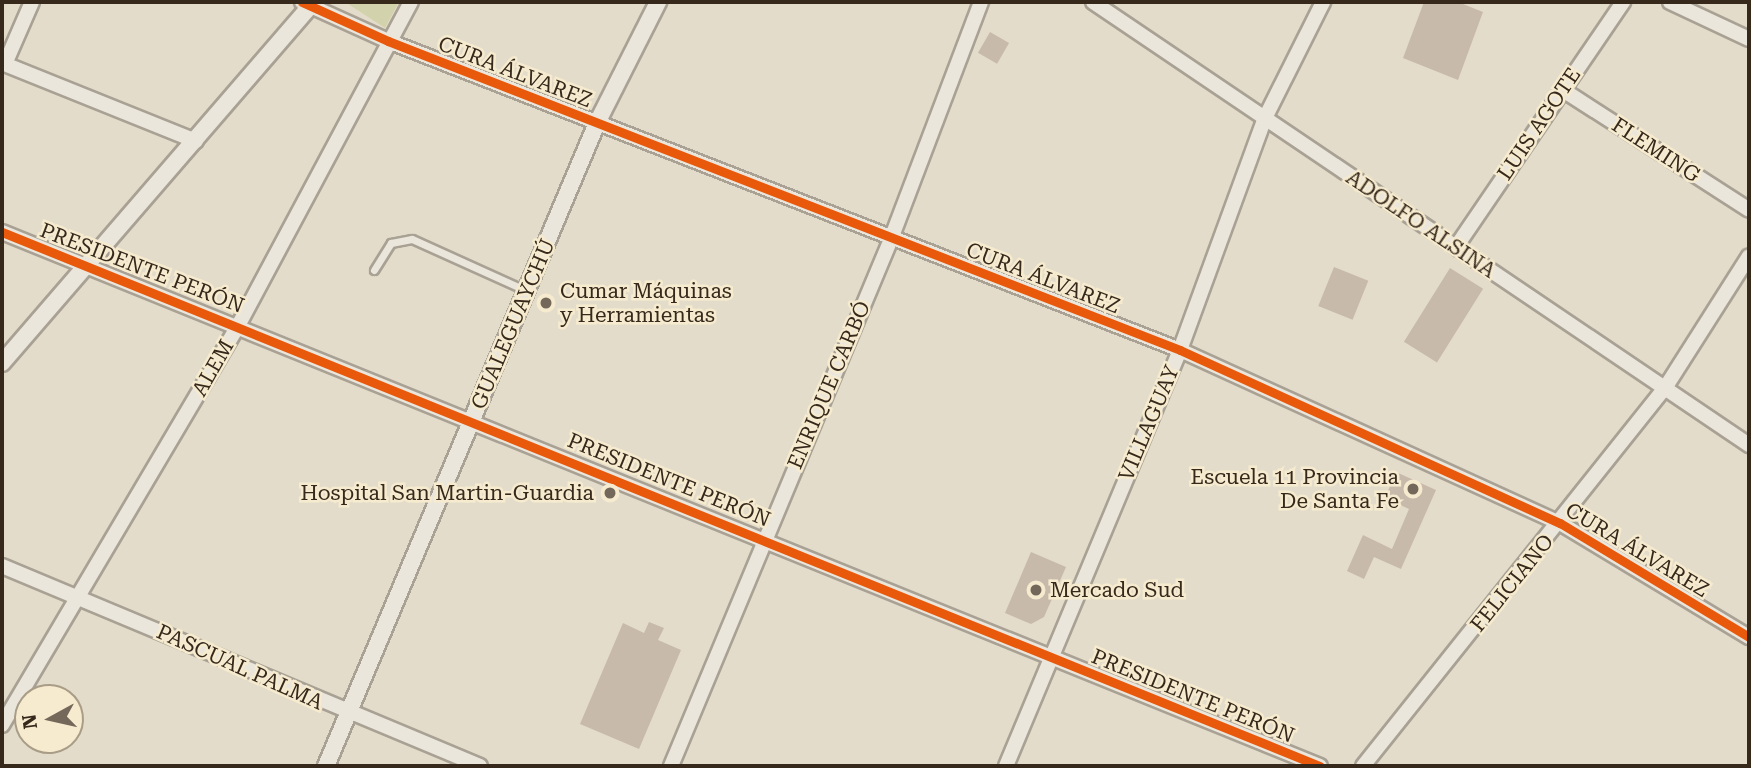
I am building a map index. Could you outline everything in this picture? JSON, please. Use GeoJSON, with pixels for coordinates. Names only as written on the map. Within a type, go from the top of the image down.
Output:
{"type":"FeatureCollection","features":[{"type":"Feature","properties":{"kind":"street"},"geometry":{"type":"LineString","coordinates":[[32,2],[4,63],[196,141]]}},
{"type":"Feature","properties":{"kind":"street","name":"ALEM"},"geometry":{"type":"LineString","coordinates":[[2,725],[239,324],[411,2]]}},
{"type":"Feature","properties":{"kind":"street","name":"GUALEGUAYCHÚ"},"geometry":{"type":"LineString","coordinates":[[326,766],[597,124],[658,2]]}},
{"type":"Feature","properties":{"kind":"street","name":"ENRIQUE CARBÓ"},"geometry":{"type":"LineString","coordinates":[[671,766],[891,239],[981,2]]}},
{"type":"Feature","properties":{"kind":"street","name":"ADOLFO ALSINA"},"geometry":{"type":"LineString","coordinates":[[1093,2],[1749,445]]}},
{"type":"Feature","properties":{"kind":"street","name":"VILLAGUAY"},"geometry":{"type":"LineString","coordinates":[[1006,766],[1049,657],[1180,350],[1265,118],[1322,2]]}},
{"type":"Feature","properties":{"kind":"street","name":"LUIS AGOTE"},"geometry":{"type":"LineString","coordinates":[[1456,247],[1623,2]]}},
{"type":"Feature","properties":{"kind":"street"},"geometry":{"type":"LineString","coordinates":[[1670,2],[1749,39]]}},
{"type":"Feature","properties":{"kind":"street"},"geometry":{"type":"LineString","coordinates":[[2,363],[196,141],[309,3]]}},
{"type":"Feature","properties":{"kind":"street","name":"CURA ÁLVAREZ"},"geometry":{"type":"LineString","coordinates":[[309,3],[388,41],[1180,350],[1560,523],[1749,637]]}},
{"type":"Feature","properties":{"kind":"street","name":"FLEMING"},"geometry":{"type":"LineString","coordinates":[[1563,90],[1749,210]]}},
{"type":"Feature","properties":{"kind":"street","name":"PRESIDENTE PERÓN"},"geometry":{"type":"LineString","coordinates":[[2,232],[85,268],[239,324],[474,419],[1320,766]]}},
{"type":"Feature","properties":{"kind":"street","name":"FELICIANO"},"geometry":{"type":"LineString","coordinates":[[1363,766],[1560,523],[1665,388],[1749,257]]}},
{"type":"Feature","properties":{"kind":"street","name":"PASCUAL PALMA"},"geometry":{"type":"LineString","coordinates":[[2,566],[80,595],[347,715],[480,766]]}},
{"type":"Feature","properties":{"kind":"lane"},"geometry":{"type":"LineString","coordinates":[[374,270],[391,243],[412,239],[527,291]]}},
{"type":"Feature","properties":{"kind":"green space"},"geometry":{"type":"Polygon","coordinates":[[[345,2],[399,2],[385,28],[345,2]]]}},
{"type":"Feature","properties":{"kind":"building"},"geometry":{"type":"Polygon","coordinates":[[[1424,2],[1458,2],[1483,12],[1458,80],[1403,58],[1424,2]]]}},
{"type":"Feature","properties":{"kind":"building"},"geometry":{"type":"Polygon","coordinates":[[[990,32],[1009,43],[997,64],[978,53],[990,32]]]}},
{"type":"Feature","properties":{"kind":"building"},"geometry":{"type":"Polygon","coordinates":[[[1334,267],[1368,281],[1353,320],[1318,306],[1334,267]]]}},
{"type":"Feature","properties":{"kind":"building"},"geometry":{"type":"Polygon","coordinates":[[[1450,268],[1483,289],[1437,362],[1404,342],[1450,268]]]}},
{"type":"Feature","properties":{"kind":"building"},"geometry":{"type":"Polygon","coordinates":[[[1396,472],[1436,490],[1401,569],[1374,557],[1364,579],[1347,571],[1363,535],[1392,549],[1409,509],[1385,498],[1396,472]]]}},
{"type":"Feature","properties":{"kind":"building","name":"Mercado Sud"},"geometry":{"type":"Polygon","coordinates":[[[1031,552],[1066,567],[1044,617],[1031,624],[1005,613],[1031,552]]]}},
{"type":"Feature","properties":{"kind":"building"},"geometry":{"type":"Polygon","coordinates":[[[649,622],[664,628],[658,640],[681,650],[639,749],[580,724],[623,623],[644,633],[649,622]]]}},
{"type":"Feature","properties":{"kind":"cycle path"},"geometry":{"type":"LineString","coordinates":[[302,2],[388,41],[1180,350],[1560,523],[1749,637]]}},
{"type":"Feature","properties":{"kind":"cycle path"},"geometry":{"type":"LineString","coordinates":[[2,232],[1320,766]]}},
{"type":"Feature","properties":{"kind":"place","name":"Cumar Máquinas y Herramientas"},"geometry":{"type":"Point","coordinates":[546,303]}},
{"type":"Feature","properties":{"kind":"place","name":"Escuela 11 Provincia De Santa Fe"},"geometry":{"type":"Point","coordinates":[1413,489]}},
{"type":"Feature","properties":{"kind":"place","name":"Hospital San Martin-Guardia"},"geometry":{"type":"Point","coordinates":[610,493]}},
{"type":"Feature","properties":{"kind":"place","name":"Mercado Sud"},"geometry":{"type":"Point","coordinates":[1036,590]}}]}
